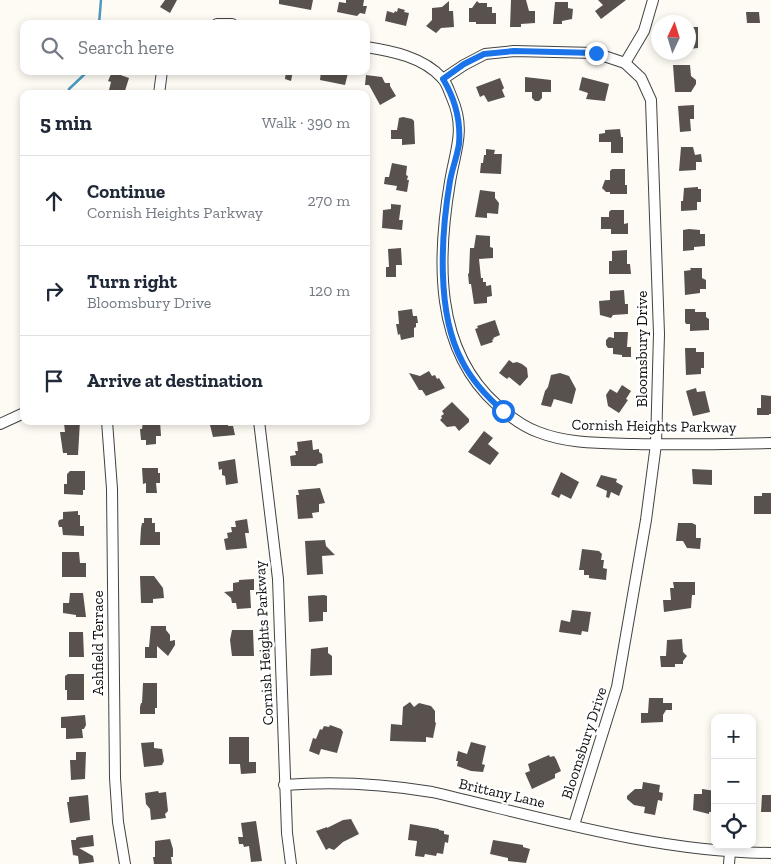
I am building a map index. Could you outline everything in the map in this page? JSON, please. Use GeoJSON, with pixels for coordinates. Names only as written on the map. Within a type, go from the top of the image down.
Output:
{"type":"FeatureCollection","features":[{"type":"Feature","properties":{"kind":"street"},"geometry":{"type":"LineString","coordinates":[[625,63],[644,31],[653,0]]}},
{"type":"Feature","properties":{"kind":"street","name":"Cornish Heights Parkway"},"geometry":{"type":"LineString","coordinates":[[370,47],[412,58],[434,70],[443,79],[456,106],[460,126],[459,145],[450,181],[443,234],[442,270],[445,305],[454,344],[461,361],[487,397],[521,424],[538,432],[562,439],[605,443],[656,444],[771,443]]}},
{"type":"Feature","properties":{"kind":"street","name":"Bloomsbury Drive"},"geometry":{"type":"LineString","coordinates":[[443,79],[464,64],[484,54],[514,51],[596,53],[625,63],[641,78],[651,100],[659,334],[656,444],[646,520],[618,688],[574,825]]}},
{"type":"Feature","properties":{"kind":"street"},"geometry":{"type":"LineString","coordinates":[[160,90],[162,75]]}},
{"type":"Feature","properties":{"kind":"street"},"geometry":{"type":"LineString","coordinates":[[1,424],[20,415]]}},
{"type":"Feature","properties":{"kind":"street","name":"Ashfield Terrace"},"geometry":{"type":"LineString","coordinates":[[107,425],[112,489],[114,778],[118,822],[125,864]]}},
{"type":"Feature","properties":{"kind":"street","name":"Cornish Heights Parkway"},"geometry":{"type":"LineString","coordinates":[[259,425],[278,578],[286,833],[291,864]]}},
{"type":"Feature","properties":{"kind":"street","name":"Brittany Lane"},"geometry":{"type":"LineString","coordinates":[[284,785],[359,784],[407,788],[432,792],[636,840],[730,852],[771,853]]}},
{"type":"Feature","properties":{"kind":"street"},"geometry":{"type":"LineString","coordinates":[[729,864],[730,852]]}},
{"type":"Feature","properties":{"kind":"building"},"geometry":{"type":"Polygon","coordinates":[[[165,0],[177,0],[170,13],[160,7],[165,0]]]}},
{"type":"Feature","properties":{"kind":"building"},"geometry":{"type":"Polygon","coordinates":[[[279,0],[313,0],[311,10],[279,4],[279,0]]]}},
{"type":"Feature","properties":{"kind":"building"},"geometry":{"type":"Polygon","coordinates":[[[346,0],[364,0],[363,6],[367,6],[365,14],[360,13],[357,16],[337,12],[339,2],[346,3],[346,0]]]}},
{"type":"Feature","properties":{"kind":"building"},"geometry":{"type":"Polygon","coordinates":[[[511,0],[526,0],[529,11],[535,11],[535,23],[521,24],[521,27],[510,27],[511,0]]]}},
{"type":"Feature","properties":{"kind":"building"},"geometry":{"type":"Polygon","coordinates":[[[598,0],[626,0],[601,19],[595,11],[603,5],[598,0]]]}},
{"type":"Feature","properties":{"kind":"building"},"geometry":{"type":"Polygon","coordinates":[[[449,1],[449,11],[453,11],[454,27],[441,28],[436,33],[426,26],[432,20],[432,8],[442,7],[449,1]]]}},
{"type":"Feature","properties":{"kind":"building"},"geometry":{"type":"Polygon","coordinates":[[[477,1],[479,3],[487,3],[487,7],[492,7],[492,13],[496,13],[496,24],[469,22],[469,8],[472,8],[477,1]]]}},
{"type":"Feature","properties":{"kind":"building"},"geometry":{"type":"Polygon","coordinates":[[[555,2],[568,2],[568,8],[573,9],[572,19],[562,21],[562,24],[553,24],[555,2]]]}},
{"type":"Feature","properties":{"kind":"building"},"geometry":{"type":"Polygon","coordinates":[[[398,8],[409,13],[406,26],[385,21],[387,11],[394,13],[395,11],[397,12],[398,8]]]}},
{"type":"Feature","properties":{"kind":"building"},"geometry":{"type":"Polygon","coordinates":[[[746,12],[759,12],[760,23],[747,23],[746,12]]]}},
{"type":"Feature","properties":{"kind":"building"},"geometry":{"type":"Polygon","coordinates":[[[696,27],[698,27],[698,48],[696,48],[696,27]]]}},
{"type":"Feature","properties":{"kind":"building"},"geometry":{"type":"Polygon","coordinates":[[[673,65],[690,65],[691,76],[696,80],[696,84],[691,92],[675,92],[673,65]]]}},
{"type":"Feature","properties":{"kind":"building"},"geometry":{"type":"Polygon","coordinates":[[[111,75],[120,75],[129,78],[125,90],[109,90],[111,82],[108,81],[111,75]]]}},
{"type":"Feature","properties":{"kind":"building"},"geometry":{"type":"Polygon","coordinates":[[[286,75],[292,75],[291,81],[285,79],[286,75]]]}},
{"type":"Feature","properties":{"kind":"building"},"geometry":{"type":"Polygon","coordinates":[[[321,75],[348,75],[345,85],[320,80],[321,75]]]}},
{"type":"Feature","properties":{"kind":"building"},"geometry":{"type":"Polygon","coordinates":[[[366,75],[382,77],[385,83],[390,83],[396,96],[380,105],[369,85],[365,85],[366,75]]]}},
{"type":"Feature","properties":{"kind":"building"},"geometry":{"type":"Polygon","coordinates":[[[525,77],[551,80],[551,92],[542,92],[542,98],[539,101],[535,101],[532,98],[532,92],[525,92],[525,77]]]}},
{"type":"Feature","properties":{"kind":"building"},"geometry":{"type":"Polygon","coordinates":[[[582,77],[609,84],[605,101],[586,99],[588,93],[579,90],[582,77]]]}},
{"type":"Feature","properties":{"kind":"building"},"geometry":{"type":"Polygon","coordinates":[[[500,78],[505,97],[488,102],[484,95],[480,97],[476,87],[500,78]]]}},
{"type":"Feature","properties":{"kind":"building"},"geometry":{"type":"Polygon","coordinates":[[[694,105],[694,119],[690,119],[691,131],[680,132],[678,106],[694,105]]]}},
{"type":"Feature","properties":{"kind":"building"},"geometry":{"type":"Polygon","coordinates":[[[403,117],[414,121],[415,144],[402,145],[402,139],[391,139],[391,130],[397,130],[399,118],[403,117]]]}},
{"type":"Feature","properties":{"kind":"building"},"geometry":{"type":"Polygon","coordinates":[[[620,129],[621,137],[623,137],[623,153],[611,153],[611,142],[599,142],[599,134],[605,133],[605,130],[620,129]]]}},
{"type":"Feature","properties":{"kind":"building"},"geometry":{"type":"Polygon","coordinates":[[[681,147],[693,147],[695,155],[701,154],[702,162],[696,162],[696,170],[679,171],[681,147]]]}},
{"type":"Feature","properties":{"kind":"building"},"geometry":{"type":"Polygon","coordinates":[[[486,149],[495,150],[494,154],[502,154],[501,174],[480,173],[486,149]]]}},
{"type":"Feature","properties":{"kind":"building"},"geometry":{"type":"Polygon","coordinates":[[[392,163],[407,166],[406,175],[408,176],[407,180],[409,180],[407,192],[396,190],[397,186],[384,184],[385,177],[389,177],[392,163]]]}},
{"type":"Feature","properties":{"kind":"building"},"geometry":{"type":"Polygon","coordinates":[[[612,169],[625,169],[627,194],[610,194],[610,192],[606,192],[602,188],[605,180],[610,180],[610,171],[612,169]]]}},
{"type":"Feature","properties":{"kind":"building"},"geometry":{"type":"Polygon","coordinates":[[[698,187],[698,189],[701,189],[701,202],[697,202],[697,210],[681,211],[684,188],[698,187]]]}},
{"type":"Feature","properties":{"kind":"building"},"geometry":{"type":"Polygon","coordinates":[[[480,190],[495,192],[495,198],[499,203],[498,214],[487,213],[487,218],[475,217],[480,190]]]}},
{"type":"Feature","properties":{"kind":"building"},"geometry":{"type":"Polygon","coordinates":[[[391,204],[401,205],[399,220],[403,220],[402,230],[382,228],[383,210],[391,209],[391,204]]]}},
{"type":"Feature","properties":{"kind":"building"},"geometry":{"type":"Polygon","coordinates":[[[611,210],[624,210],[624,224],[628,223],[628,234],[611,234],[611,229],[601,229],[601,217],[609,217],[611,210]]]}},
{"type":"Feature","properties":{"kind":"building"},"geometry":{"type":"Polygon","coordinates":[[[683,230],[700,230],[700,234],[705,234],[705,246],[683,251],[683,230]]]}},
{"type":"Feature","properties":{"kind":"building"},"geometry":{"type":"Polygon","coordinates":[[[476,235],[490,236],[493,258],[479,259],[481,278],[483,278],[483,282],[486,282],[486,286],[491,285],[492,296],[487,297],[487,303],[474,304],[468,274],[470,248],[474,248],[476,235]]]}},
{"type":"Feature","properties":{"kind":"building"},"geometry":{"type":"Polygon","coordinates":[[[401,248],[402,265],[396,265],[396,277],[386,277],[386,267],[389,267],[388,249],[401,248]]]}},
{"type":"Feature","properties":{"kind":"building"},"geometry":{"type":"Polygon","coordinates":[[[627,250],[627,264],[630,264],[631,274],[609,274],[609,261],[612,261],[612,251],[627,250]]]}},
{"type":"Feature","properties":{"kind":"building"},"geometry":{"type":"Polygon","coordinates":[[[690,268],[702,268],[702,278],[706,280],[706,289],[700,289],[700,293],[685,295],[684,271],[691,270],[690,268]]]}},
{"type":"Feature","properties":{"kind":"building"},"geometry":{"type":"Polygon","coordinates":[[[624,290],[625,304],[628,304],[628,314],[613,315],[611,318],[600,315],[599,301],[610,300],[610,291],[624,290]]]}},
{"type":"Feature","properties":{"kind":"building"},"geometry":{"type":"Polygon","coordinates":[[[412,309],[413,316],[417,316],[418,323],[416,323],[414,328],[414,337],[401,340],[396,324],[399,324],[398,311],[412,309]]]}},
{"type":"Feature","properties":{"kind":"building"},"geometry":{"type":"Polygon","coordinates":[[[685,309],[695,309],[695,312],[706,312],[706,317],[709,319],[709,330],[690,331],[690,324],[685,322],[685,309]]]}},
{"type":"Feature","properties":{"kind":"building"},"geometry":{"type":"Polygon","coordinates":[[[495,320],[500,335],[493,338],[493,342],[481,346],[475,329],[478,328],[477,326],[495,320]]]}},
{"type":"Feature","properties":{"kind":"building"},"geometry":{"type":"Polygon","coordinates":[[[614,332],[628,332],[627,347],[631,347],[631,357],[613,354],[613,348],[608,348],[606,340],[609,337],[614,338],[614,332]]]}},
{"type":"Feature","properties":{"kind":"building"},"geometry":{"type":"Polygon","coordinates":[[[685,348],[696,348],[696,352],[704,352],[704,368],[701,368],[701,374],[686,375],[685,348]]]}},
{"type":"Feature","properties":{"kind":"building"},"geometry":{"type":"Polygon","coordinates":[[[509,360],[513,363],[522,364],[527,368],[528,377],[520,386],[509,377],[507,379],[499,373],[509,360]]]}},
{"type":"Feature","properties":{"kind":"building"},"geometry":{"type":"Polygon","coordinates":[[[429,371],[432,376],[435,375],[437,379],[439,378],[445,388],[426,396],[422,390],[419,390],[409,373],[420,376],[429,371]]]}},
{"type":"Feature","properties":{"kind":"building"},"geometry":{"type":"Polygon","coordinates":[[[560,373],[569,376],[576,389],[572,404],[554,399],[551,407],[541,405],[551,375],[560,373]]]}},
{"type":"Feature","properties":{"kind":"building"},"geometry":{"type":"Polygon","coordinates":[[[622,385],[631,391],[626,399],[628,400],[619,413],[608,406],[606,395],[610,389],[617,393],[622,385]]]}},
{"type":"Feature","properties":{"kind":"building"},"geometry":{"type":"Polygon","coordinates":[[[696,388],[697,392],[705,391],[710,412],[693,416],[686,391],[696,388]]]}},
{"type":"Feature","properties":{"kind":"building"},"geometry":{"type":"Polygon","coordinates":[[[761,395],[771,396],[771,414],[769,415],[757,415],[757,408],[761,408],[761,395]]]}},
{"type":"Feature","properties":{"kind":"building"},"geometry":{"type":"Polygon","coordinates":[[[452,402],[469,419],[469,422],[459,431],[455,426],[447,427],[440,420],[444,414],[442,411],[452,402]]]}},
{"type":"Feature","properties":{"kind":"building"},"geometry":{"type":"Polygon","coordinates":[[[64,425],[80,425],[78,455],[63,453],[60,432],[65,432],[64,425]]]}},
{"type":"Feature","properties":{"kind":"building"},"geometry":{"type":"Polygon","coordinates":[[[142,425],[160,425],[161,436],[156,436],[156,444],[146,445],[146,440],[141,440],[140,429],[142,429],[142,425]]]}},
{"type":"Feature","properties":{"kind":"building"},"geometry":{"type":"Polygon","coordinates":[[[210,425],[233,426],[235,435],[213,437],[210,425]]]}},
{"type":"Feature","properties":{"kind":"building"},"geometry":{"type":"Polygon","coordinates":[[[484,431],[493,438],[488,444],[499,453],[490,465],[468,452],[484,431]]]}},
{"type":"Feature","properties":{"kind":"building"},"geometry":{"type":"Polygon","coordinates":[[[312,440],[313,450],[319,449],[319,452],[322,454],[323,463],[316,466],[291,466],[290,456],[296,455],[295,451],[298,451],[297,442],[312,440]]]}},
{"type":"Feature","properties":{"kind":"building"},"geometry":{"type":"Polygon","coordinates":[[[235,459],[238,483],[226,485],[225,476],[222,475],[222,469],[219,470],[218,462],[235,459]]]}},
{"type":"Feature","properties":{"kind":"building"},"geometry":{"type":"Polygon","coordinates":[[[142,468],[158,468],[160,483],[156,483],[157,493],[146,493],[146,483],[143,484],[142,468]]]}},
{"type":"Feature","properties":{"kind":"building"},"geometry":{"type":"Polygon","coordinates":[[[692,469],[712,470],[712,485],[693,484],[692,469]]]}},
{"type":"Feature","properties":{"kind":"building"},"geometry":{"type":"Polygon","coordinates":[[[70,471],[85,471],[85,490],[83,490],[83,495],[64,494],[64,484],[67,484],[67,474],[70,471]]]}},
{"type":"Feature","properties":{"kind":"building"},"geometry":{"type":"Polygon","coordinates":[[[561,472],[579,482],[571,499],[561,494],[559,498],[551,494],[561,472]]]}},
{"type":"Feature","properties":{"kind":"building"},"geometry":{"type":"Polygon","coordinates":[[[601,475],[617,479],[616,482],[623,486],[619,496],[611,492],[609,498],[606,497],[607,491],[596,486],[601,475]]]}},
{"type":"Feature","properties":{"kind":"building"},"geometry":{"type":"Polygon","coordinates":[[[320,488],[325,503],[319,504],[319,512],[312,513],[313,518],[298,519],[296,495],[299,495],[298,490],[320,488]]]}},
{"type":"Feature","properties":{"kind":"building"},"geometry":{"type":"Polygon","coordinates":[[[762,493],[771,493],[771,514],[754,514],[754,496],[762,496],[762,493]]]}},
{"type":"Feature","properties":{"kind":"building"},"geometry":{"type":"Polygon","coordinates":[[[78,511],[80,526],[84,526],[84,536],[63,535],[62,527],[59,527],[58,523],[59,520],[63,519],[63,512],[78,511]]]}},
{"type":"Feature","properties":{"kind":"building"},"geometry":{"type":"Polygon","coordinates":[[[144,518],[152,518],[152,523],[155,523],[155,532],[160,532],[160,545],[140,545],[141,528],[144,518]]]}},
{"type":"Feature","properties":{"kind":"building"},"geometry":{"type":"Polygon","coordinates":[[[247,519],[249,533],[245,533],[247,548],[226,550],[224,539],[228,538],[227,533],[232,532],[231,527],[236,527],[235,521],[247,519]]]}},
{"type":"Feature","properties":{"kind":"building"},"geometry":{"type":"Polygon","coordinates":[[[678,523],[692,523],[696,525],[696,538],[701,538],[700,549],[687,548],[683,541],[676,541],[678,523]]]}},
{"type":"Feature","properties":{"kind":"building"},"geometry":{"type":"Polygon","coordinates":[[[325,540],[326,546],[335,555],[322,556],[323,574],[307,575],[305,541],[325,540]]]}},
{"type":"Feature","properties":{"kind":"building"},"geometry":{"type":"Polygon","coordinates":[[[582,549],[599,551],[602,554],[601,560],[604,560],[603,568],[607,569],[606,580],[589,578],[589,575],[584,575],[584,570],[579,570],[582,549]]]}},
{"type":"Feature","properties":{"kind":"building"},"geometry":{"type":"Polygon","coordinates":[[[62,552],[79,552],[80,563],[86,563],[86,577],[62,577],[62,552]]]}},
{"type":"Feature","properties":{"kind":"building"},"geometry":{"type":"Polygon","coordinates":[[[140,576],[154,576],[163,588],[164,598],[153,599],[153,603],[141,603],[140,576]]]}},
{"type":"Feature","properties":{"kind":"building"},"geometry":{"type":"Polygon","coordinates":[[[254,579],[254,590],[250,590],[251,608],[237,609],[236,603],[232,603],[231,598],[224,592],[233,591],[233,583],[239,582],[239,580],[254,579]]]}},
{"type":"Feature","properties":{"kind":"building"},"geometry":{"type":"Polygon","coordinates":[[[673,582],[695,582],[695,595],[692,595],[691,608],[664,612],[663,600],[671,600],[670,588],[674,588],[673,582]]]}},
{"type":"Feature","properties":{"kind":"building"},"geometry":{"type":"Polygon","coordinates":[[[70,593],[83,593],[86,617],[76,617],[76,615],[63,613],[63,603],[69,603],[70,593]]]}},
{"type":"Feature","properties":{"kind":"building"},"geometry":{"type":"Polygon","coordinates":[[[308,596],[327,596],[327,612],[323,612],[323,621],[309,622],[308,596]]]}},
{"type":"Feature","properties":{"kind":"building"},"geometry":{"type":"Polygon","coordinates":[[[572,610],[591,612],[588,632],[582,631],[581,635],[559,632],[561,620],[570,622],[572,610]]]}},
{"type":"Feature","properties":{"kind":"building"},"geometry":{"type":"Polygon","coordinates":[[[151,626],[166,626],[166,630],[170,635],[170,641],[175,640],[175,645],[168,656],[157,646],[157,658],[145,658],[145,647],[149,647],[151,626]]]}},
{"type":"Feature","properties":{"kind":"building"},"geometry":{"type":"Polygon","coordinates":[[[232,630],[253,630],[254,656],[232,656],[230,640],[232,630]]]}},
{"type":"Feature","properties":{"kind":"building"},"geometry":{"type":"Polygon","coordinates":[[[69,632],[83,632],[84,657],[69,657],[69,632]]]}},
{"type":"Feature","properties":{"kind":"building"},"geometry":{"type":"Polygon","coordinates":[[[682,639],[683,652],[687,656],[683,664],[675,664],[675,667],[661,667],[660,656],[666,656],[667,640],[682,639]]]}},
{"type":"Feature","properties":{"kind":"building"},"geometry":{"type":"Polygon","coordinates":[[[328,647],[328,653],[332,656],[332,675],[310,676],[311,649],[328,647]]]}},
{"type":"Feature","properties":{"kind":"building"},"geometry":{"type":"Polygon","coordinates":[[[68,674],[84,674],[84,700],[67,700],[65,676],[68,674]]]}},
{"type":"Feature","properties":{"kind":"building"},"geometry":{"type":"Polygon","coordinates":[[[143,683],[157,683],[157,708],[155,708],[155,714],[140,714],[143,683]]]}},
{"type":"Feature","properties":{"kind":"building"},"geometry":{"type":"Polygon","coordinates":[[[649,698],[663,698],[663,703],[672,703],[672,710],[666,710],[663,715],[663,722],[641,723],[641,713],[648,713],[649,698]]]}},
{"type":"Feature","properties":{"kind":"building"},"geometry":{"type":"Polygon","coordinates":[[[410,702],[414,707],[419,703],[431,706],[435,711],[436,723],[433,738],[426,737],[426,742],[390,741],[391,724],[402,725],[403,707],[410,702]]]}},
{"type":"Feature","properties":{"kind":"building"},"geometry":{"type":"Polygon","coordinates":[[[85,715],[86,725],[82,729],[83,738],[66,739],[66,728],[61,728],[61,717],[85,715]]]}},
{"type":"Feature","properties":{"kind":"building"},"geometry":{"type":"Polygon","coordinates":[[[330,725],[341,729],[343,732],[337,753],[321,749],[319,755],[309,751],[313,738],[316,739],[320,729],[322,730],[324,726],[329,727],[330,725]]]}},
{"type":"Feature","properties":{"kind":"building"},"geometry":{"type":"Polygon","coordinates":[[[229,737],[249,737],[249,762],[256,762],[256,773],[241,774],[240,764],[229,764],[229,737]]]}},
{"type":"Feature","properties":{"kind":"building"},"geometry":{"type":"Polygon","coordinates":[[[154,742],[154,748],[162,749],[164,761],[162,765],[144,767],[141,743],[154,742]]]}},
{"type":"Feature","properties":{"kind":"building"},"geometry":{"type":"Polygon","coordinates":[[[471,742],[486,746],[482,764],[485,765],[483,772],[471,771],[457,766],[458,751],[467,754],[471,742]]]}},
{"type":"Feature","properties":{"kind":"building"},"geometry":{"type":"Polygon","coordinates":[[[76,752],[86,752],[85,779],[71,780],[70,760],[76,760],[76,752]]]}},
{"type":"Feature","properties":{"kind":"building"},"geometry":{"type":"Polygon","coordinates":[[[549,755],[550,757],[554,756],[561,771],[555,774],[555,778],[532,789],[525,773],[530,771],[528,764],[549,755]]]}},
{"type":"Feature","properties":{"kind":"building"},"geometry":{"type":"Polygon","coordinates":[[[643,782],[660,785],[659,792],[663,793],[662,801],[658,800],[655,815],[644,813],[645,807],[634,805],[627,799],[627,796],[635,789],[642,789],[643,782]]]}},
{"type":"Feature","properties":{"kind":"building"},"geometry":{"type":"Polygon","coordinates":[[[702,789],[711,790],[711,812],[709,814],[693,810],[694,794],[702,794],[702,789]]]}},
{"type":"Feature","properties":{"kind":"building"},"geometry":{"type":"Polygon","coordinates":[[[158,791],[159,793],[166,792],[168,811],[165,814],[166,818],[151,820],[145,793],[158,791]]]}},
{"type":"Feature","properties":{"kind":"building"},"geometry":{"type":"Polygon","coordinates":[[[88,795],[90,820],[70,823],[67,802],[69,802],[69,797],[88,795]]]}},
{"type":"Feature","properties":{"kind":"building"},"geometry":{"type":"Polygon","coordinates":[[[762,795],[771,795],[771,812],[761,812],[762,795]]]}},
{"type":"Feature","properties":{"kind":"building"},"geometry":{"type":"Polygon","coordinates":[[[351,819],[359,834],[343,842],[334,850],[329,848],[326,850],[316,831],[343,820],[351,819]]]}},
{"type":"Feature","properties":{"kind":"building"},"geometry":{"type":"Polygon","coordinates":[[[256,821],[262,861],[251,862],[249,846],[244,847],[243,844],[239,844],[238,837],[243,837],[241,823],[256,821]]]}},
{"type":"Feature","properties":{"kind":"building"},"geometry":{"type":"Polygon","coordinates":[[[410,824],[439,829],[444,831],[444,834],[449,835],[448,843],[445,842],[443,854],[437,853],[436,856],[425,854],[424,857],[415,856],[417,841],[408,840],[410,824]]]}},
{"type":"Feature","properties":{"kind":"building"},"geometry":{"type":"Polygon","coordinates":[[[93,835],[94,846],[79,848],[93,856],[94,862],[79,864],[78,856],[73,855],[71,840],[93,835]]]}},
{"type":"Feature","properties":{"kind":"building"},"geometry":{"type":"Polygon","coordinates":[[[170,839],[173,849],[172,864],[154,864],[155,841],[170,839]]]}},
{"type":"Feature","properties":{"kind":"building"},"geometry":{"type":"Polygon","coordinates":[[[493,840],[523,845],[523,847],[530,849],[526,863],[508,861],[508,858],[490,854],[493,840]]]}},
{"type":"Feature","properties":{"kind":"waterway"},"geometry":{"type":"LineString","coordinates":[[99,20],[101,0]]}},
{"type":"Feature","properties":{"kind":"waterway"},"geometry":{"type":"LineString","coordinates":[[69,90],[84,75]]}},
{"type":"Feature","properties":{"kind":"route"},"geometry":{"type":"LineString","coordinates":[[503,411],[487,397],[461,361],[454,344],[445,305],[442,270],[443,234],[450,181],[459,145],[460,126],[456,106],[443,79],[464,64],[484,54],[514,51],[596,53]]}}]}
